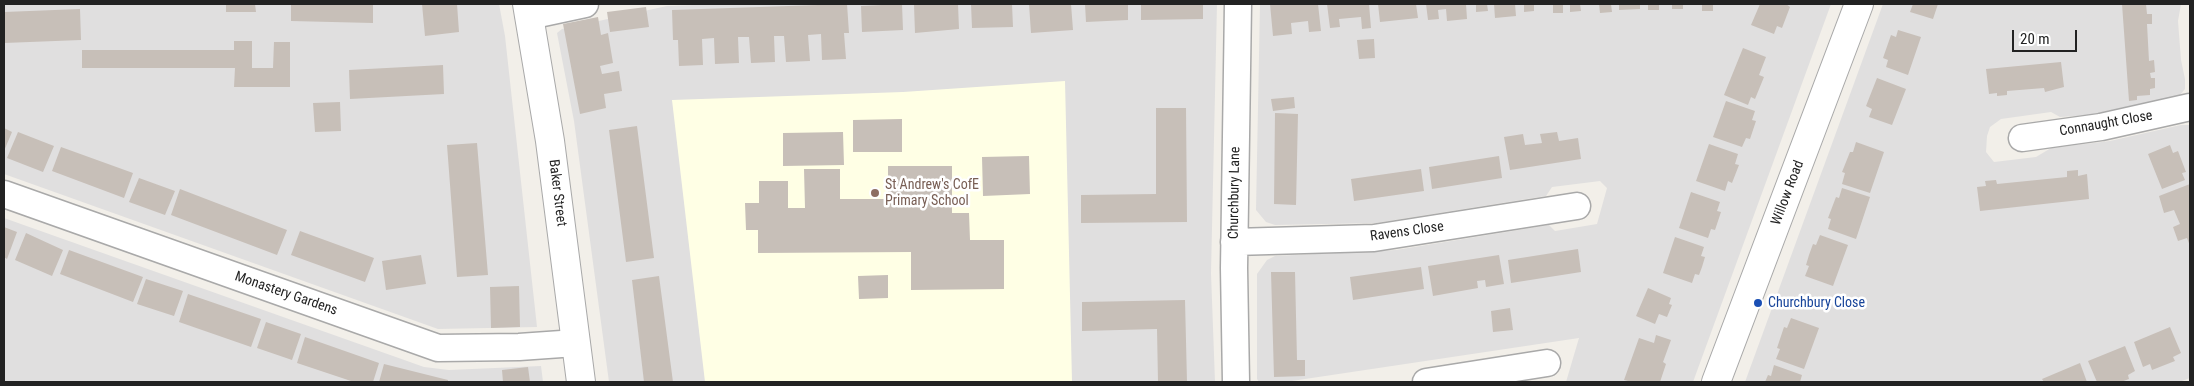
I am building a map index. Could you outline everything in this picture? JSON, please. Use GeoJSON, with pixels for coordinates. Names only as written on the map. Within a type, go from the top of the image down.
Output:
{"type":"FeatureCollection","features":[{"type":"Feature","properties":{"kind":"street"},"geometry":{"type":"LineString","coordinates":[[528,10],[585,4]]}},
{"type":"Feature","properties":{"kind":"street","name":"Churchbury Lane"},"geometry":{"type":"LineString","coordinates":[[1236,382],[1234,242],[1238,4]]}},
{"type":"Feature","properties":{"kind":"street","name":"Willow Road"},"geometry":{"type":"LineString","coordinates":[[1716,382],[1859,4]]}},
{"type":"Feature","properties":{"kind":"street","name":"Baker Street"},"geometry":{"type":"LineString","coordinates":[[528,10],[552,157],[581,382]]}},
{"type":"Feature","properties":{"kind":"street","name":"Connaught Close"},"geometry":{"type":"LineString","coordinates":[[2022,138],[2101,127],[2190,107]]}},
{"type":"Feature","properties":{"kind":"street","name":"Monastery Gardens"},"geometry":{"type":"LineString","coordinates":[[4,194],[438,348],[518,347],[576,342]]}},
{"type":"Feature","properties":{"kind":"street","name":"Ravens Close"},"geometry":{"type":"LineString","coordinates":[[1234,242],[1374,238],[1577,206]]}},
{"type":"Feature","properties":{"kind":"street"},"geometry":{"type":"LineString","coordinates":[[1426,382],[1547,363]]}},
{"type":"Feature","properties":{"kind":"shaded area"},"geometry":{"type":"Polygon","coordinates":[[[4,4],[499,4],[505,36],[537,327],[438,329],[4,174],[4,4]]]}},
{"type":"Feature","properties":{"kind":"shaded area"},"geometry":{"type":"Polygon","coordinates":[[[723,4],[1217,4],[1211,273],[1215,382],[609,382],[574,121],[557,33],[562,29],[667,6],[723,4]]]}},
{"type":"Feature","properties":{"kind":"shaded area"},"geometry":{"type":"Polygon","coordinates":[[[1260,4],[1831,4],[1693,382],[1566,382],[1579,338],[1285,382],[1259,382],[1257,379],[1257,274],[1267,260],[1275,256],[1396,250],[1549,225],[1555,231],[1597,224],[1607,188],[1600,181],[1552,187],[1546,196],[1376,223],[1275,225],[1266,222],[1256,210],[1260,4]]]}},
{"type":"Feature","properties":{"kind":"shaded area"},"geometry":{"type":"Polygon","coordinates":[[[1883,4],[2181,4],[2178,21],[2185,89],[2180,95],[2089,115],[2060,117],[2051,112],[2001,119],[1990,127],[1987,136],[1986,152],[1994,162],[2036,157],[2051,148],[2110,141],[2181,125],[2190,125],[2190,378],[2179,382],[1745,382],[1883,4]]]}},
{"type":"Feature","properties":{"kind":"shaded area","name":"St Andrew's CofE Primary School"},"geometry":{"type":"Polygon","coordinates":[[[1065,81],[1072,382],[705,382],[672,100],[903,92],[1065,81]]]}},
{"type":"Feature","properties":{"kind":"shaded area"},"geometry":{"type":"Polygon","coordinates":[[[4,218],[424,367],[449,370],[541,366],[543,382],[4,382],[4,218]]]}},
{"type":"Feature","properties":{"kind":"building"},"geometry":{"type":"Polygon","coordinates":[[[226,4],[255,4],[256,12],[226,12],[226,4]]]}},
{"type":"Feature","properties":{"kind":"building"},"geometry":{"type":"Polygon","coordinates":[[[291,4],[373,4],[373,23],[291,21],[291,4]]]}},
{"type":"Feature","properties":{"kind":"building"},"geometry":{"type":"Polygon","coordinates":[[[422,4],[457,4],[459,32],[425,36],[422,4]]]}},
{"type":"Feature","properties":{"kind":"building"},"geometry":{"type":"Polygon","coordinates":[[[847,4],[849,33],[844,33],[846,59],[822,60],[821,34],[808,35],[810,61],[786,62],[784,36],[774,36],[775,62],[751,63],[749,37],[738,37],[739,63],[715,64],[714,38],[702,39],[703,65],[679,66],[678,40],[673,40],[672,10],[847,4]]]}},
{"type":"Feature","properties":{"kind":"building"},"geometry":{"type":"Polygon","coordinates":[[[902,4],[903,30],[862,32],[861,6],[902,4]]]}},
{"type":"Feature","properties":{"kind":"building"},"geometry":{"type":"Polygon","coordinates":[[[958,4],[959,29],[915,33],[914,5],[958,4]]]}},
{"type":"Feature","properties":{"kind":"building"},"geometry":{"type":"Polygon","coordinates":[[[971,4],[1012,4],[1013,27],[972,28],[971,4]]]}},
{"type":"Feature","properties":{"kind":"building"},"geometry":{"type":"Polygon","coordinates":[[[1029,4],[1071,4],[1073,30],[1031,33],[1029,4]]]}},
{"type":"Feature","properties":{"kind":"building"},"geometry":{"type":"Polygon","coordinates":[[[1085,4],[1128,4],[1128,20],[1086,22],[1085,4]]]}},
{"type":"Feature","properties":{"kind":"building"},"geometry":{"type":"Polygon","coordinates":[[[1141,4],[1203,4],[1203,19],[1141,20],[1141,4]]]}},
{"type":"Feature","properties":{"kind":"building"},"geometry":{"type":"Polygon","coordinates":[[[1270,4],[1318,4],[1321,31],[1309,32],[1308,21],[1291,23],[1292,34],[1273,36],[1270,4]]]}},
{"type":"Feature","properties":{"kind":"building"},"geometry":{"type":"Polygon","coordinates":[[[1327,4],[1369,4],[1371,28],[1362,29],[1361,17],[1339,19],[1340,27],[1330,28],[1327,4]]]}},
{"type":"Feature","properties":{"kind":"building"},"geometry":{"type":"Polygon","coordinates":[[[1378,4],[1416,4],[1418,18],[1380,22],[1378,4]]]}},
{"type":"Feature","properties":{"kind":"building"},"geometry":{"type":"Polygon","coordinates":[[[1426,4],[1466,4],[1467,19],[1447,21],[1446,9],[1438,10],[1439,19],[1428,20],[1426,4]]]}},
{"type":"Feature","properties":{"kind":"building"},"geometry":{"type":"Polygon","coordinates":[[[1476,4],[1487,4],[1488,11],[1476,12],[1476,4]]]}},
{"type":"Feature","properties":{"kind":"building"},"geometry":{"type":"Polygon","coordinates":[[[1494,4],[1515,4],[1516,16],[1495,18],[1494,4]]]}},
{"type":"Feature","properties":{"kind":"building"},"geometry":{"type":"Polygon","coordinates":[[[1524,4],[1534,4],[1534,11],[1524,12],[1524,4]]]}},
{"type":"Feature","properties":{"kind":"building"},"geometry":{"type":"Polygon","coordinates":[[[1553,4],[1563,4],[1563,13],[1553,13],[1553,4]]]}},
{"type":"Feature","properties":{"kind":"building"},"geometry":{"type":"Polygon","coordinates":[[[1570,4],[1580,4],[1581,11],[1570,12],[1570,4]]]}},
{"type":"Feature","properties":{"kind":"building"},"geometry":{"type":"Polygon","coordinates":[[[1599,4],[1611,4],[1612,12],[1600,13],[1599,4]]]}},
{"type":"Feature","properties":{"kind":"building"},"geometry":{"type":"Polygon","coordinates":[[[1619,4],[1640,4],[1640,9],[1619,10],[1619,4]]]}},
{"type":"Feature","properties":{"kind":"building"},"geometry":{"type":"Polygon","coordinates":[[[1648,4],[1659,4],[1659,10],[1648,10],[1648,4]]]}},
{"type":"Feature","properties":{"kind":"building"},"geometry":{"type":"Polygon","coordinates":[[[1672,4],[1683,4],[1683,9],[1672,9],[1672,4]]]}},
{"type":"Feature","properties":{"kind":"building"},"geometry":{"type":"Polygon","coordinates":[[[1702,4],[1713,4],[1713,11],[1702,11],[1702,4]]]}},
{"type":"Feature","properties":{"kind":"building"},"geometry":{"type":"Polygon","coordinates":[[[1760,4],[1786,4],[1790,7],[1782,28],[1777,26],[1774,34],[1751,25],[1760,4]]]}},
{"type":"Feature","properties":{"kind":"building"},"geometry":{"type":"Polygon","coordinates":[[[1913,4],[1938,4],[1933,19],[1910,12],[1913,4]]]}},
{"type":"Feature","properties":{"kind":"building"},"geometry":{"type":"Polygon","coordinates":[[[2122,4],[2146,4],[2147,14],[2152,14],[2152,24],[2147,24],[2149,61],[2154,60],[2155,72],[2150,73],[2151,78],[2155,78],[2155,88],[2150,89],[2150,95],[2137,96],[2137,100],[2129,101],[2122,4]]]}},
{"type":"Feature","properties":{"kind":"building"},"geometry":{"type":"Polygon","coordinates":[[[646,7],[649,27],[610,32],[607,12],[646,7]]]}},
{"type":"Feature","properties":{"kind":"building"},"geometry":{"type":"Polygon","coordinates":[[[80,9],[81,40],[4,43],[4,12],[80,9]]]}},
{"type":"Feature","properties":{"kind":"building"},"geometry":{"type":"Polygon","coordinates":[[[598,17],[601,35],[608,33],[613,63],[600,66],[602,74],[619,71],[622,91],[604,94],[606,108],[580,114],[563,24],[598,17]]]}},
{"type":"Feature","properties":{"kind":"building"},"geometry":{"type":"Polygon","coordinates":[[[1898,30],[1921,37],[1908,75],[1886,67],[1888,60],[1883,58],[1891,35],[1896,37],[1898,30]]]}},
{"type":"Feature","properties":{"kind":"building"},"geometry":{"type":"Polygon","coordinates":[[[1374,39],[1375,58],[1359,59],[1357,40],[1374,39]]]}},
{"type":"Feature","properties":{"kind":"building"},"geometry":{"type":"Polygon","coordinates":[[[234,41],[252,41],[252,68],[273,68],[274,42],[290,42],[290,87],[234,87],[235,68],[82,68],[82,50],[234,50],[234,41]]]}},
{"type":"Feature","properties":{"kind":"building"},"geometry":{"type":"Polygon","coordinates":[[[1743,48],[1766,57],[1759,75],[1764,77],[1755,99],[1751,97],[1748,105],[1724,95],[1743,48]]]}},
{"type":"Feature","properties":{"kind":"building"},"geometry":{"type":"Polygon","coordinates":[[[2061,62],[2064,87],[2045,92],[2044,88],[2007,91],[2007,95],[1997,96],[1997,93],[1989,94],[1986,69],[2061,62]]]}},
{"type":"Feature","properties":{"kind":"building"},"geometry":{"type":"Polygon","coordinates":[[[443,65],[444,94],[350,99],[349,70],[443,65]]]}},
{"type":"Feature","properties":{"kind":"building"},"geometry":{"type":"Polygon","coordinates":[[[1877,78],[1906,89],[1892,125],[1869,117],[1872,109],[1866,106],[1877,78]]]}},
{"type":"Feature","properties":{"kind":"building"},"geometry":{"type":"Polygon","coordinates":[[[1294,97],[1295,108],[1273,111],[1271,99],[1294,97]]]}},
{"type":"Feature","properties":{"kind":"building"},"geometry":{"type":"Polygon","coordinates":[[[1726,101],[1755,111],[1752,120],[1756,121],[1750,139],[1746,138],[1742,147],[1713,137],[1726,101]]]}},
{"type":"Feature","properties":{"kind":"building"},"geometry":{"type":"Polygon","coordinates":[[[340,102],[341,131],[315,132],[313,103],[340,102]]]}},
{"type":"Feature","properties":{"kind":"building"},"geometry":{"type":"Polygon","coordinates":[[[1156,108],[1186,108],[1187,222],[1081,223],[1081,195],[1156,194],[1156,108]]]}},
{"type":"Feature","properties":{"kind":"building"},"geometry":{"type":"Polygon","coordinates":[[[1275,113],[1298,114],[1296,205],[1274,204],[1275,113]]]}},
{"type":"Feature","properties":{"kind":"building"},"geometry":{"type":"Polygon","coordinates":[[[902,119],[902,152],[853,152],[853,120],[902,119]]]}},
{"type":"Feature","properties":{"kind":"building"},"geometry":{"type":"Polygon","coordinates":[[[637,126],[654,258],[626,262],[609,130],[637,126]]]}},
{"type":"Feature","properties":{"kind":"building"},"geometry":{"type":"Polygon","coordinates":[[[4,128],[12,132],[4,151],[4,128]]]}},
{"type":"Feature","properties":{"kind":"building"},"geometry":{"type":"Polygon","coordinates":[[[18,132],[54,146],[43,172],[7,158],[18,132]]]}},
{"type":"Feature","properties":{"kind":"building"},"geometry":{"type":"Polygon","coordinates":[[[843,132],[844,165],[783,166],[783,133],[843,132]]]}},
{"type":"Feature","properties":{"kind":"building"},"geometry":{"type":"Polygon","coordinates":[[[1557,132],[1559,141],[1578,138],[1581,159],[1510,170],[1504,137],[1523,134],[1525,145],[1542,143],[1540,134],[1557,132]]]}},
{"type":"Feature","properties":{"kind":"building"},"geometry":{"type":"Polygon","coordinates":[[[1856,142],[1884,152],[1870,193],[1842,184],[1845,173],[1842,172],[1850,152],[1853,152],[1856,142]]]}},
{"type":"Feature","properties":{"kind":"building"},"geometry":{"type":"Polygon","coordinates":[[[477,143],[488,275],[457,277],[447,145],[477,143]]]}},
{"type":"Feature","properties":{"kind":"building"},"geometry":{"type":"Polygon","coordinates":[[[1709,144],[1738,154],[1735,164],[1739,165],[1732,183],[1728,181],[1725,191],[1696,181],[1709,144]]]}},
{"type":"Feature","properties":{"kind":"building"},"geometry":{"type":"Polygon","coordinates":[[[2170,145],[2173,153],[2178,151],[2186,172],[2182,173],[2185,180],[2162,189],[2148,154],[2170,145]]]}},
{"type":"Feature","properties":{"kind":"building"},"geometry":{"type":"Polygon","coordinates":[[[61,147],[133,173],[124,198],[52,171],[61,147]]]}},
{"type":"Feature","properties":{"kind":"building"},"geometry":{"type":"Polygon","coordinates":[[[1029,156],[1030,194],[983,196],[982,157],[1029,156]]]}},
{"type":"Feature","properties":{"kind":"building"},"geometry":{"type":"Polygon","coordinates":[[[1499,156],[1502,178],[1432,189],[1429,167],[1499,156]]]}},
{"type":"Feature","properties":{"kind":"building"},"geometry":{"type":"Polygon","coordinates":[[[888,166],[952,166],[952,213],[969,213],[970,240],[1004,240],[1004,289],[911,290],[911,252],[758,253],[758,230],[746,230],[745,203],[759,203],[759,181],[788,181],[788,208],[805,208],[804,169],[840,169],[840,199],[888,199],[888,166]]]}},
{"type":"Feature","properties":{"kind":"building"},"geometry":{"type":"Polygon","coordinates":[[[1421,169],[1424,191],[1354,201],[1351,179],[1421,169]]]}},
{"type":"Feature","properties":{"kind":"building"},"geometry":{"type":"Polygon","coordinates":[[[2078,170],[2078,176],[2087,174],[2089,199],[1980,211],[1977,187],[1986,186],[1985,181],[1996,180],[1997,184],[2067,177],[2067,171],[2078,170]]]}},
{"type":"Feature","properties":{"kind":"building"},"geometry":{"type":"Polygon","coordinates":[[[139,178],[175,191],[165,215],[129,202],[139,178]]]}},
{"type":"Feature","properties":{"kind":"building"},"geometry":{"type":"Polygon","coordinates":[[[2190,184],[2190,246],[2187,238],[2178,241],[2173,227],[2180,224],[2174,210],[2164,213],[2159,196],[2190,184]]]}},
{"type":"Feature","properties":{"kind":"building"},"geometry":{"type":"Polygon","coordinates":[[[1842,188],[1870,197],[1856,239],[1828,229],[1831,219],[1828,218],[1836,197],[1839,198],[1842,188]]]}},
{"type":"Feature","properties":{"kind":"building"},"geometry":{"type":"Polygon","coordinates":[[[180,189],[287,230],[277,255],[171,215],[180,189]]]}},
{"type":"Feature","properties":{"kind":"building"},"geometry":{"type":"Polygon","coordinates":[[[1691,192],[1720,202],[1717,211],[1721,212],[1715,230],[1711,229],[1708,238],[1679,228],[1691,192]]]}},
{"type":"Feature","properties":{"kind":"building"},"geometry":{"type":"Polygon","coordinates":[[[4,227],[17,232],[7,259],[4,257],[4,227]]]}},
{"type":"Feature","properties":{"kind":"building"},"geometry":{"type":"Polygon","coordinates":[[[300,231],[374,258],[365,282],[291,255],[300,231]]]}},
{"type":"Feature","properties":{"kind":"building"},"geometry":{"type":"Polygon","coordinates":[[[26,233],[63,250],[52,276],[15,260],[26,233]]]}},
{"type":"Feature","properties":{"kind":"building"},"geometry":{"type":"Polygon","coordinates":[[[1820,235],[1848,245],[1833,286],[1805,276],[1809,266],[1806,265],[1813,244],[1816,245],[1820,235]]]}},
{"type":"Feature","properties":{"kind":"building"},"geometry":{"type":"Polygon","coordinates":[[[1675,237],[1704,247],[1701,256],[1705,257],[1702,267],[1699,275],[1695,274],[1692,283],[1663,273],[1675,237]]]}},
{"type":"Feature","properties":{"kind":"building"},"geometry":{"type":"Polygon","coordinates":[[[1578,249],[1581,272],[1511,283],[1508,260],[1578,249]]]}},
{"type":"Feature","properties":{"kind":"building"},"geometry":{"type":"Polygon","coordinates":[[[69,250],[143,277],[133,302],[60,274],[69,250]]]}},
{"type":"Feature","properties":{"kind":"building"},"geometry":{"type":"Polygon","coordinates":[[[421,255],[426,284],[386,290],[382,261],[421,255]]]}},
{"type":"Feature","properties":{"kind":"building"},"geometry":{"type":"Polygon","coordinates":[[[1499,255],[1504,284],[1486,287],[1485,280],[1477,281],[1478,288],[1433,296],[1428,266],[1499,255]]]}},
{"type":"Feature","properties":{"kind":"building"},"geometry":{"type":"Polygon","coordinates":[[[1421,267],[1424,289],[1353,300],[1350,277],[1421,267]]]}},
{"type":"Feature","properties":{"kind":"building"},"geometry":{"type":"Polygon","coordinates":[[[1271,272],[1295,272],[1297,360],[1305,360],[1305,376],[1274,377],[1271,272]]]}},
{"type":"Feature","properties":{"kind":"building"},"geometry":{"type":"Polygon","coordinates":[[[888,275],[888,298],[859,299],[858,276],[888,275]]]}},
{"type":"Feature","properties":{"kind":"building"},"geometry":{"type":"Polygon","coordinates":[[[659,276],[673,382],[644,382],[632,280],[659,276]]]}},
{"type":"Feature","properties":{"kind":"building"},"geometry":{"type":"Polygon","coordinates":[[[146,279],[183,291],[174,316],[137,304],[146,279]]]}},
{"type":"Feature","properties":{"kind":"building"},"geometry":{"type":"Polygon","coordinates":[[[519,286],[520,327],[491,328],[490,287],[519,286]]]}},
{"type":"Feature","properties":{"kind":"building"},"geometry":{"type":"Polygon","coordinates":[[[1648,288],[1671,298],[1669,304],[1672,305],[1667,317],[1659,314],[1655,324],[1636,316],[1648,288]]]}},
{"type":"Feature","properties":{"kind":"building"},"geometry":{"type":"Polygon","coordinates":[[[188,294],[261,319],[251,347],[179,322],[188,294]]]}},
{"type":"Feature","properties":{"kind":"building"},"geometry":{"type":"Polygon","coordinates":[[[1185,300],[1187,382],[1158,382],[1157,329],[1082,331],[1082,302],[1185,300]]]}},
{"type":"Feature","properties":{"kind":"building"},"geometry":{"type":"Polygon","coordinates":[[[1510,308],[1513,330],[1493,332],[1491,311],[1510,308]]]}},
{"type":"Feature","properties":{"kind":"building"},"geometry":{"type":"Polygon","coordinates":[[[1791,318],[1819,328],[1804,369],[1776,359],[1780,349],[1777,348],[1784,327],[1787,328],[1791,318]]]}},
{"type":"Feature","properties":{"kind":"building"},"geometry":{"type":"Polygon","coordinates":[[[266,322],[301,334],[292,360],[257,348],[266,322]]]}},
{"type":"Feature","properties":{"kind":"building"},"geometry":{"type":"Polygon","coordinates":[[[2170,327],[2181,353],[2173,357],[2175,361],[2152,370],[2150,364],[2143,367],[2134,342],[2170,327]]]}},
{"type":"Feature","properties":{"kind":"building"},"geometry":{"type":"Polygon","coordinates":[[[1656,335],[1671,340],[1663,362],[1666,364],[1660,382],[1632,382],[1624,380],[1639,338],[1654,343],[1656,335]]]}},
{"type":"Feature","properties":{"kind":"building"},"geometry":{"type":"Polygon","coordinates":[[[305,337],[379,363],[373,382],[354,382],[297,363],[305,337]]]}},
{"type":"Feature","properties":{"kind":"building"},"geometry":{"type":"Polygon","coordinates":[[[2125,346],[2135,371],[2128,375],[2129,379],[2121,382],[2097,382],[2088,361],[2125,346]]]}},
{"type":"Feature","properties":{"kind":"building"},"geometry":{"type":"Polygon","coordinates":[[[2080,363],[2087,382],[2044,382],[2042,379],[2080,363]]]}},
{"type":"Feature","properties":{"kind":"building"},"geometry":{"type":"Polygon","coordinates":[[[384,364],[448,380],[448,382],[379,382],[384,364]]]}},
{"type":"Feature","properties":{"kind":"building"},"geometry":{"type":"Polygon","coordinates":[[[1774,365],[1802,375],[1800,382],[1765,382],[1768,375],[1771,376],[1774,365]]]}},
{"type":"Feature","properties":{"kind":"building"},"geometry":{"type":"Polygon","coordinates":[[[528,367],[530,382],[503,382],[502,370],[528,367]]]}},
{"type":"Feature","properties":{"kind":"place","name":"St Andrew's CofE Primary School"},"geometry":{"type":"Point","coordinates":[875,193]}},
{"type":"Feature","properties":{"kind":"place","name":"Churchbury Close"},"geometry":{"type":"Point","coordinates":[1758,303]}}]}
